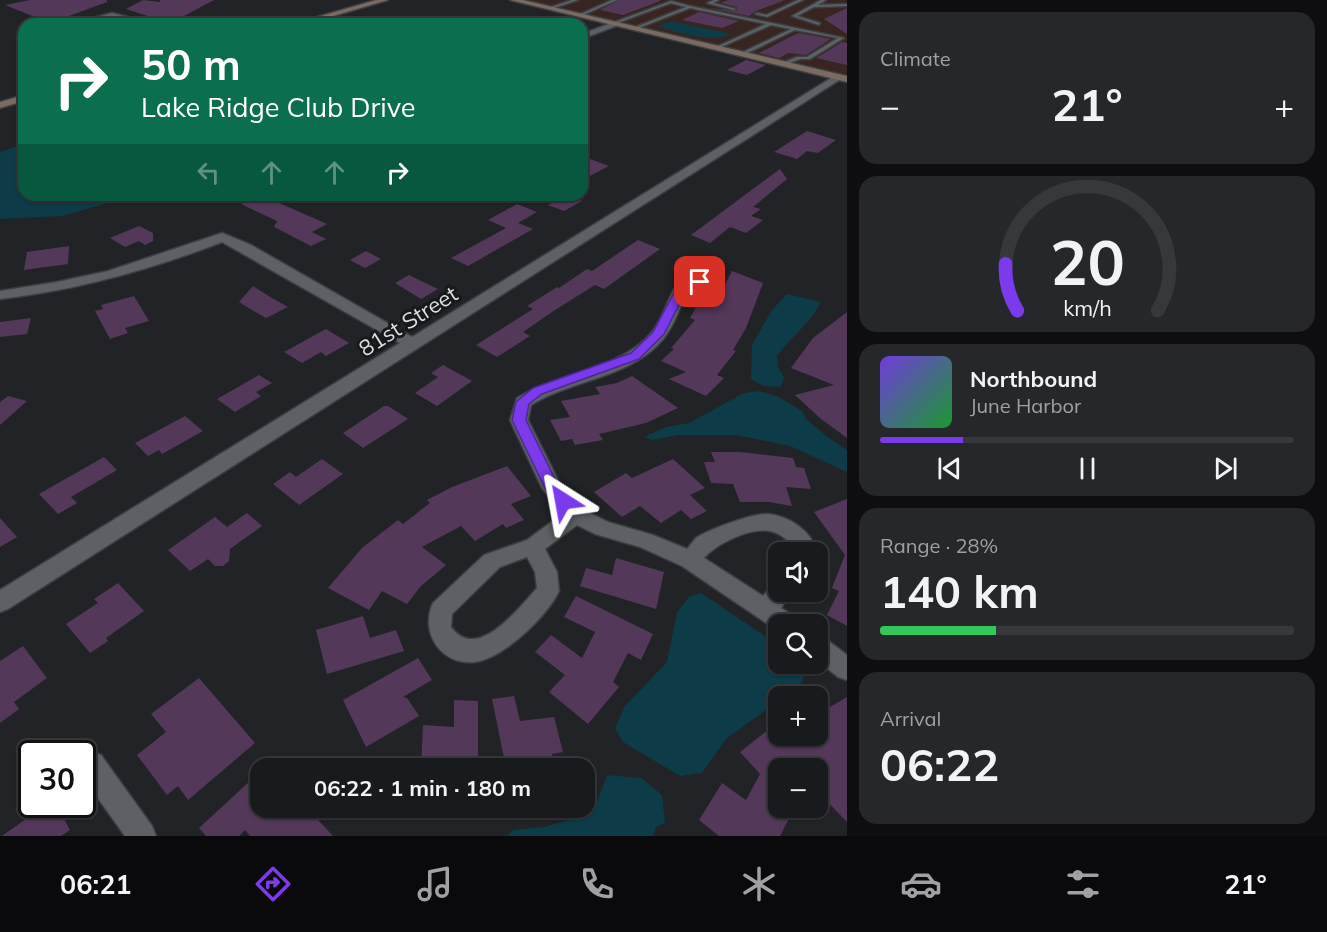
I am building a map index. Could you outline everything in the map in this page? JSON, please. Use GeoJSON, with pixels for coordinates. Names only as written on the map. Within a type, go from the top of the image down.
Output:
{"type":"FeatureCollection","features":[{"type":"Feature","properties":{"kind":"street"},"geometry":{"type":"LineString","coordinates":[[319,18],[384,0]]}},
{"type":"Feature","properties":{"kind":"street"},"geometry":{"type":"LineString","coordinates":[[514,0],[843,78]]}},
{"type":"Feature","properties":{"kind":"street"},"geometry":{"type":"LineString","coordinates":[[100,18],[112,15],[124,17],[122,18]]}},
{"type":"Feature","properties":{"kind":"street"},"geometry":{"type":"LineString","coordinates":[[588,35],[615,24]]}},
{"type":"Feature","properties":{"kind":"street","name":"81st Street"},"geometry":{"type":"LineString","coordinates":[[0,602],[843,78]]}},
{"type":"Feature","properties":{"kind":"street"},"geometry":{"type":"LineString","coordinates":[[0,105],[18,100]]}},
{"type":"Feature","properties":{"kind":"street"},"geometry":{"type":"LineString","coordinates":[[0,295],[58,288],[104,278],[153,264],[222,237],[246,248],[413,344]]}},
{"type":"Feature","properties":{"kind":"street"},"geometry":{"type":"LineString","coordinates":[[700,282],[681,289],[658,334],[635,356],[537,391],[523,402],[519,420],[552,488],[574,514],[602,528],[646,541],[768,597]]}},
{"type":"Feature","properties":{"kind":"street"},"geometry":{"type":"LineString","coordinates":[[533,547],[546,572],[548,591],[492,647],[471,652],[452,646],[439,629],[441,610],[492,561],[533,547],[574,514]]}},
{"type":"Feature","properties":{"kind":"street"},"geometry":{"type":"LineString","coordinates":[[690,560],[704,544],[747,525],[768,522],[786,528],[804,542]]}},
{"type":"Feature","properties":{"kind":"street"},"geometry":{"type":"LineString","coordinates":[[828,655],[847,669]]}},
{"type":"Feature","properties":{"kind":"street"},"geometry":{"type":"LineString","coordinates":[[96,772],[142,836]]}},
{"type":"Feature","properties":{"kind":"lane"},"geometry":{"type":"LineString","coordinates":[[550,8],[576,0]]}},
{"type":"Feature","properties":{"kind":"lane"},"geometry":{"type":"LineString","coordinates":[[580,15],[615,0]]}},
{"type":"Feature","properties":{"kind":"lane"},"geometry":{"type":"LineString","coordinates":[[661,0],[842,38],[808,58],[799,58],[783,64]]}},
{"type":"Feature","properties":{"kind":"lane"},"geometry":{"type":"LineString","coordinates":[[717,0],[709,3],[735,10]]}},
{"type":"Feature","properties":{"kind":"lane"},"geometry":{"type":"LineString","coordinates":[[746,12],[766,16],[801,0]]}},
{"type":"Feature","properties":{"kind":"lane"},"geometry":{"type":"LineString","coordinates":[[819,24],[794,16],[824,0]]}},
{"type":"Feature","properties":{"kind":"lane"},"geometry":{"type":"LineString","coordinates":[[615,24],[671,2]]}},
{"type":"Feature","properties":{"kind":"lane"},"geometry":{"type":"LineString","coordinates":[[813,6],[847,5]]}},
{"type":"Feature","properties":{"kind":"lane"},"geometry":{"type":"LineString","coordinates":[[635,28],[690,6]]}},
{"type":"Feature","properties":{"kind":"lane"},"geometry":{"type":"LineString","coordinates":[[717,48],[771,23]]}},
{"type":"Feature","properties":{"kind":"lane"},"geometry":{"type":"LineString","coordinates":[[743,54],[795,28]]}},
{"type":"Feature","properties":{"kind":"shaded area"},"geometry":{"type":"Polygon","coordinates":[[[520,0],[847,0],[847,77],[520,0]]]}},
{"type":"Feature","properties":{"kind":"water"},"geometry":{"type":"Polygon","coordinates":[[[671,21],[731,34],[716,38],[706,37],[658,26],[671,21]]]}},
{"type":"Feature","properties":{"kind":"water"},"geometry":{"type":"Polygon","coordinates":[[[18,146],[18,201],[115,201],[63,216],[0,219],[0,152],[18,146]]]}},
{"type":"Feature","properties":{"kind":"water"},"geometry":{"type":"Polygon","coordinates":[[[787,294],[821,302],[817,310],[777,356],[778,367],[784,378],[781,387],[763,386],[751,379],[752,345],[772,310],[787,294]]]}},
{"type":"Feature","properties":{"kind":"water"},"geometry":{"type":"Polygon","coordinates":[[[760,391],[779,397],[802,411],[806,419],[847,450],[847,472],[790,446],[736,435],[678,435],[653,440],[644,437],[666,427],[689,423],[744,393],[760,391]]]}},
{"type":"Feature","properties":{"kind":"water"},"geometry":{"type":"Polygon","coordinates":[[[701,593],[768,638],[768,674],[805,674],[799,686],[768,686],[768,708],[726,739],[702,773],[680,776],[623,742],[615,728],[625,706],[667,662],[677,612],[690,596],[701,593]]]}},
{"type":"Feature","properties":{"kind":"water"},"geometry":{"type":"Polygon","coordinates":[[[607,775],[641,778],[662,795],[665,823],[656,827],[653,836],[507,836],[513,830],[544,827],[577,818],[595,818],[597,802],[607,775]]]}},
{"type":"Feature","properties":{"kind":"building"},"geometry":{"type":"Polygon","coordinates":[[[30,0],[107,0],[107,2],[64,18],[38,18],[5,5],[30,0]]]}},
{"type":"Feature","properties":{"kind":"building"},"geometry":{"type":"Polygon","coordinates":[[[143,0],[160,2],[160,0],[214,0],[177,18],[154,18],[126,9],[143,0]]]}},
{"type":"Feature","properties":{"kind":"building"},"geometry":{"type":"Polygon","coordinates":[[[619,0],[660,1],[623,15],[600,10],[619,0]]]}},
{"type":"Feature","properties":{"kind":"building"},"geometry":{"type":"Polygon","coordinates":[[[728,0],[785,0],[749,16],[710,8],[737,11],[737,7],[721,3],[728,0]]]}},
{"type":"Feature","properties":{"kind":"building"},"geometry":{"type":"Polygon","coordinates":[[[847,8],[847,34],[824,19],[847,8]]]}},
{"type":"Feature","properties":{"kind":"building"},"geometry":{"type":"Polygon","coordinates":[[[699,12],[739,21],[722,28],[682,20],[699,12]]]}},
{"type":"Feature","properties":{"kind":"building"},"geometry":{"type":"Polygon","coordinates":[[[798,33],[831,39],[806,55],[788,53],[779,58],[759,53],[798,33]]]}},
{"type":"Feature","properties":{"kind":"building"},"geometry":{"type":"Polygon","coordinates":[[[842,42],[847,43],[847,65],[816,58],[842,42]]]}},
{"type":"Feature","properties":{"kind":"building"},"geometry":{"type":"Polygon","coordinates":[[[746,60],[766,65],[747,75],[727,70],[746,60]]]}},
{"type":"Feature","properties":{"kind":"building"},"geometry":{"type":"Polygon","coordinates":[[[807,131],[836,140],[818,153],[807,151],[797,159],[774,152],[807,131]]]}},
{"type":"Feature","properties":{"kind":"building"},"geometry":{"type":"Polygon","coordinates":[[[588,158],[609,166],[588,177],[588,158]]]}},
{"type":"Feature","properties":{"kind":"building"},"geometry":{"type":"Polygon","coordinates":[[[780,169],[787,179],[753,207],[761,209],[751,216],[763,220],[746,233],[730,227],[710,243],[691,235],[780,169]]]}},
{"type":"Feature","properties":{"kind":"building"},"geometry":{"type":"Polygon","coordinates":[[[248,201],[275,201],[327,224],[312,232],[326,239],[311,246],[274,227],[277,221],[241,204],[248,201]]]}},
{"type":"Feature","properties":{"kind":"building"},"geometry":{"type":"Polygon","coordinates":[[[555,201],[582,201],[564,211],[548,205],[555,201]]]}},
{"type":"Feature","properties":{"kind":"building"},"geometry":{"type":"Polygon","coordinates":[[[517,204],[537,212],[518,223],[533,229],[468,266],[451,258],[506,228],[488,220],[517,204]]]}},
{"type":"Feature","properties":{"kind":"building"},"geometry":{"type":"Polygon","coordinates":[[[139,226],[153,233],[153,241],[145,245],[139,241],[125,247],[110,238],[139,226]]]}},
{"type":"Feature","properties":{"kind":"building"},"geometry":{"type":"Polygon","coordinates":[[[638,240],[660,249],[604,289],[595,285],[552,312],[523,332],[530,336],[497,357],[476,345],[533,309],[527,306],[587,269],[592,271],[638,240]]]}},
{"type":"Feature","properties":{"kind":"building"},"geometry":{"type":"Polygon","coordinates":[[[69,246],[68,264],[24,270],[27,252],[69,246]]]}},
{"type":"Feature","properties":{"kind":"building"},"geometry":{"type":"Polygon","coordinates":[[[366,251],[381,259],[365,268],[350,260],[366,251]]]}},
{"type":"Feature","properties":{"kind":"building"},"geometry":{"type":"Polygon","coordinates":[[[732,271],[763,283],[746,328],[733,350],[736,351],[717,375],[724,378],[706,396],[669,379],[686,372],[661,361],[674,349],[671,348],[695,320],[690,318],[700,300],[714,304],[732,271]]]}},
{"type":"Feature","properties":{"kind":"building"},"geometry":{"type":"Polygon","coordinates":[[[409,275],[438,289],[421,299],[395,283],[409,275]]]}},
{"type":"Feature","properties":{"kind":"building"},"geometry":{"type":"Polygon","coordinates":[[[253,286],[288,307],[266,318],[239,302],[253,286]]]}},
{"type":"Feature","properties":{"kind":"building"},"geometry":{"type":"Polygon","coordinates":[[[134,296],[149,321],[125,328],[128,333],[110,339],[95,311],[103,309],[101,305],[134,296]]]}},
{"type":"Feature","properties":{"kind":"building"},"geometry":{"type":"Polygon","coordinates":[[[847,312],[847,438],[821,419],[795,395],[834,385],[791,368],[813,338],[847,312]]]}},
{"type":"Feature","properties":{"kind":"building"},"geometry":{"type":"Polygon","coordinates":[[[31,318],[27,334],[0,337],[0,322],[31,318]]]}},
{"type":"Feature","properties":{"kind":"building"},"geometry":{"type":"Polygon","coordinates":[[[326,329],[349,343],[326,356],[321,352],[302,363],[284,352],[326,329]]]}},
{"type":"Feature","properties":{"kind":"building"},"geometry":{"type":"Polygon","coordinates":[[[443,365],[472,381],[437,406],[415,393],[438,377],[431,373],[443,365]]]}},
{"type":"Feature","properties":{"kind":"building"},"geometry":{"type":"Polygon","coordinates":[[[259,375],[272,383],[256,392],[261,396],[235,412],[217,399],[259,375]]]}},
{"type":"Feature","properties":{"kind":"building"},"geometry":{"type":"Polygon","coordinates":[[[632,376],[678,408],[646,423],[599,434],[603,440],[575,445],[572,439],[561,441],[550,420],[570,417],[561,401],[600,394],[595,387],[617,383],[632,376]]]}},
{"type":"Feature","properties":{"kind":"building"},"geometry":{"type":"Polygon","coordinates":[[[8,396],[27,401],[0,425],[0,402],[8,396]]]}},
{"type":"Feature","properties":{"kind":"building"},"geometry":{"type":"Polygon","coordinates":[[[384,406],[388,406],[408,419],[363,448],[343,433],[384,406]]]}},
{"type":"Feature","properties":{"kind":"building"},"geometry":{"type":"Polygon","coordinates":[[[185,416],[203,431],[162,454],[159,450],[148,456],[135,443],[185,416]]]}},
{"type":"Feature","properties":{"kind":"building"},"geometry":{"type":"Polygon","coordinates":[[[711,452],[740,452],[793,458],[796,467],[804,468],[811,489],[786,487],[792,506],[769,502],[740,502],[733,484],[711,483],[704,462],[715,462],[711,452]]]}},
{"type":"Feature","properties":{"kind":"building"},"geometry":{"type":"Polygon","coordinates":[[[104,457],[117,470],[71,497],[77,503],[58,514],[39,494],[104,457]]]}},
{"type":"Feature","properties":{"kind":"building"},"geometry":{"type":"Polygon","coordinates":[[[322,459],[343,474],[299,505],[273,484],[290,472],[296,477],[322,459]]]}},
{"type":"Feature","properties":{"kind":"building"},"geometry":{"type":"Polygon","coordinates":[[[673,459],[705,488],[690,495],[707,511],[691,519],[681,510],[661,523],[640,506],[622,517],[594,492],[626,473],[632,478],[673,459]]]}},
{"type":"Feature","properties":{"kind":"building"},"geometry":{"type":"Polygon","coordinates":[[[507,466],[531,496],[511,504],[524,520],[506,528],[503,524],[475,541],[461,526],[422,547],[446,565],[420,587],[407,604],[382,591],[369,610],[328,588],[362,548],[398,520],[403,524],[430,503],[427,500],[452,487],[507,466]]]}},
{"type":"Feature","properties":{"kind":"building"},"geometry":{"type":"Polygon","coordinates":[[[847,499],[847,626],[828,614],[839,591],[832,588],[845,555],[814,512],[847,499]]]}},
{"type":"Feature","properties":{"kind":"building"},"geometry":{"type":"Polygon","coordinates":[[[247,513],[262,526],[230,549],[229,561],[223,566],[215,566],[208,559],[190,571],[168,550],[215,517],[227,527],[247,513]]]}},
{"type":"Feature","properties":{"kind":"building"},"geometry":{"type":"Polygon","coordinates":[[[0,518],[17,537],[0,547],[0,518]]]}},
{"type":"Feature","properties":{"kind":"building"},"geometry":{"type":"Polygon","coordinates":[[[616,558],[664,572],[656,609],[580,586],[586,568],[612,575],[616,558]]]}},
{"type":"Feature","properties":{"kind":"building"},"geometry":{"type":"Polygon","coordinates":[[[118,583],[144,611],[106,638],[108,641],[90,653],[66,624],[98,603],[94,599],[118,583]]]}},
{"type":"Feature","properties":{"kind":"building"},"geometry":{"type":"Polygon","coordinates":[[[576,596],[653,634],[641,660],[628,653],[613,682],[619,687],[588,724],[549,692],[565,675],[535,652],[551,635],[582,658],[595,632],[564,617],[576,596]]]}},
{"type":"Feature","properties":{"kind":"building"},"geometry":{"type":"Polygon","coordinates":[[[363,616],[370,638],[396,630],[404,651],[327,674],[316,630],[363,616]]]}},
{"type":"Feature","properties":{"kind":"building"},"geometry":{"type":"Polygon","coordinates":[[[23,646],[47,678],[14,702],[19,709],[0,723],[0,661],[23,646]]]}},
{"type":"Feature","properties":{"kind":"building"},"geometry":{"type":"Polygon","coordinates":[[[418,658],[432,680],[403,697],[407,698],[419,716],[366,747],[343,700],[418,658]]]}},
{"type":"Feature","properties":{"kind":"building"},"geometry":{"type":"Polygon","coordinates":[[[199,678],[255,743],[188,800],[178,786],[167,795],[137,755],[166,732],[151,714],[199,678]]]}},
{"type":"Feature","properties":{"kind":"building"},"geometry":{"type":"Polygon","coordinates":[[[514,696],[520,721],[554,717],[563,752],[552,754],[553,758],[504,758],[492,699],[514,696]]]}},
{"type":"Feature","properties":{"kind":"building"},"geometry":{"type":"Polygon","coordinates":[[[847,697],[847,822],[828,802],[828,758],[768,758],[768,818],[789,818],[780,836],[719,836],[699,820],[722,783],[746,800],[760,774],[740,752],[768,730],[768,746],[828,746],[828,708],[847,697]]]}},
{"type":"Feature","properties":{"kind":"building"},"geometry":{"type":"Polygon","coordinates":[[[454,700],[478,701],[478,758],[421,758],[423,725],[454,727],[454,700]]]}},
{"type":"Feature","properties":{"kind":"building"},"geometry":{"type":"Polygon","coordinates":[[[250,781],[250,818],[316,818],[333,836],[250,836],[245,830],[239,836],[206,836],[199,828],[250,781]]]}},
{"type":"Feature","properties":{"kind":"building"},"geometry":{"type":"Polygon","coordinates":[[[27,818],[64,818],[70,830],[61,836],[2,836],[27,818]]]}},
{"type":"Feature","properties":{"kind":"route"},"geometry":{"type":"LineString","coordinates":[[563,501],[552,488],[519,420],[523,402],[537,391],[635,356],[658,334],[681,289],[700,282]]}}]}
